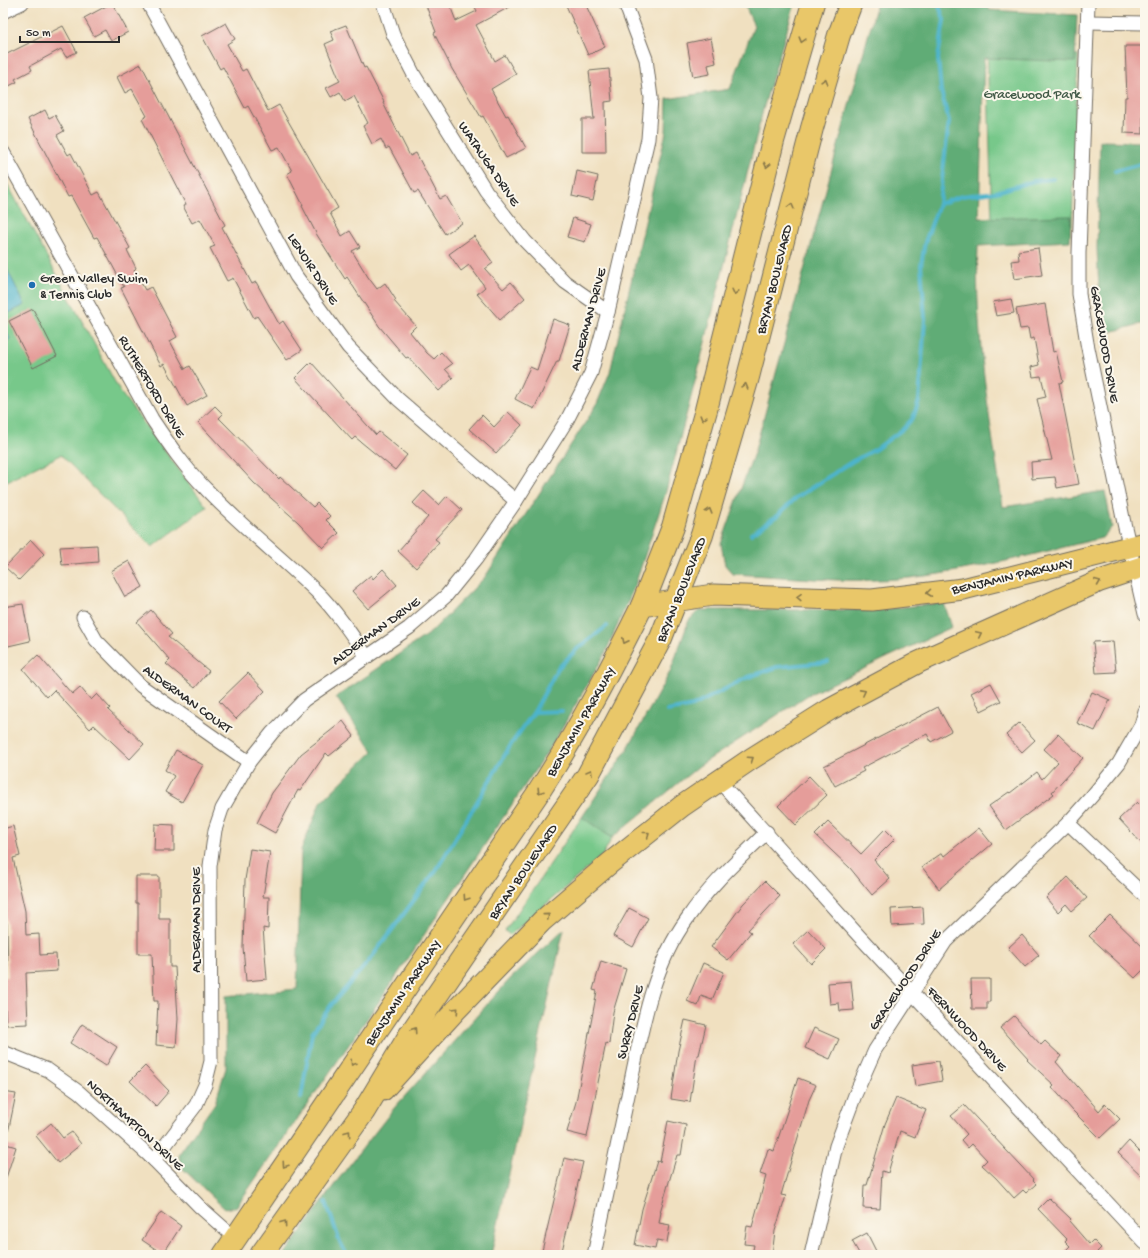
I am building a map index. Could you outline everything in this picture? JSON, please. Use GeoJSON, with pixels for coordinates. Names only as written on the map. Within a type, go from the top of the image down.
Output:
{"type":"FeatureCollection","features":[{"type":"Feature","properties":{"kind":"highway","name":"BRYAN BOULEVARD"},"geometry":{"type":"LineString","coordinates":[[642,606],[673,527],[706,410],[773,141],[813,3]]}},
{"type":"Feature","properties":{"kind":"highway","name":"BRYAN BOULEVARD"},"geometry":{"type":"LineString","coordinates":[[364,1111],[411,1033],[588,775],[661,638],[704,528],[746,381],[812,128],[839,35],[851,3]]}},
{"type":"Feature","properties":{"kind":"highway","name":"BENJAMIN PARKWAY"},"geometry":{"type":"LineString","coordinates":[[230,1247],[571,742],[612,668],[642,606]]}},
{"type":"Feature","properties":{"kind":"highway"},"geometry":{"type":"LineString","coordinates":[[261,1255],[364,1111]]}},
{"type":"Feature","properties":{"kind":"main road","name":"BENJAMIN PARKWAY"},"geometry":{"type":"LineString","coordinates":[[642,606],[713,595],[872,600],[963,589],[1138,545]]}},
{"type":"Feature","properties":{"kind":"main road"},"geometry":{"type":"LineString","coordinates":[[364,1111],[456,1010],[542,921],[610,863],[682,806],[751,758],[829,710],[919,662],[1093,584],[1140,567]]}},
{"type":"Feature","properties":{"kind":"street"},"geometry":{"type":"LineString","coordinates":[[3,12],[22,3]]}},
{"type":"Feature","properties":{"kind":"street","name":"LENOIR DRIVE"},"geometry":{"type":"LineString","coordinates":[[148,3],[296,276],[348,347],[398,399],[516,501]]}},
{"type":"Feature","properties":{"kind":"street","name":"WATAUGA DRIVE"},"geometry":{"type":"LineString","coordinates":[[382,3],[393,34],[414,74],[486,191],[525,241],[565,282],[608,312]]}},
{"type":"Feature","properties":{"kind":"street","name":"ALDERMAN DRIVE"},"geometry":{"type":"LineString","coordinates":[[154,1160],[196,1105],[205,1085],[211,1061],[210,866],[215,830],[222,809],[249,762],[272,733],[304,700],[409,628],[446,596],[476,559],[516,501],[567,420],[591,373],[608,312],[648,139],[651,98],[646,59],[625,3]]}},
{"type":"Feature","properties":{"kind":"street","name":"GRACEWOOD DRIVE"},"geometry":{"type":"LineString","coordinates":[[1088,3],[1078,253],[1079,294],[1087,343],[1138,545],[1145,614]]}},
{"type":"Feature","properties":{"kind":"street"},"geometry":{"type":"LineString","coordinates":[[1088,22],[1145,23]]}},
{"type":"Feature","properties":{"kind":"street","name":"RUTHERFORD DRIVE"},"geometry":{"type":"LineString","coordinates":[[3,152],[141,400],[173,449],[205,488],[318,593],[346,627],[367,658]]}},
{"type":"Feature","properties":{"kind":"street","name":"ALDERMAN COURT"},"geometry":{"type":"LineString","coordinates":[[83,618],[96,640],[141,686],[249,762]]}},
{"type":"Feature","properties":{"kind":"street","name":"GRACEWOOD DRIVE"},"geometry":{"type":"LineString","coordinates":[[811,1255],[836,1146],[854,1095],[875,1050],[946,941],[1068,823],[1119,763],[1141,725],[1145,711]]}},
{"type":"Feature","properties":{"kind":"street","name":"FERNWOOD DRIVE"},"geometry":{"type":"LineString","coordinates":[[719,781],[858,936],[912,992],[1145,1243]]}},
{"type":"Feature","properties":{"kind":"street"},"geometry":{"type":"LineString","coordinates":[[1068,823],[1145,896]]}},
{"type":"Feature","properties":{"kind":"street","name":"SURRY DRIVE"},"geometry":{"type":"LineString","coordinates":[[594,1255],[640,1040],[651,995],[666,956],[686,919],[718,880],[766,832]]}},
{"type":"Feature","properties":{"kind":"street","name":"NORTHAMPTON DRIVE"},"geometry":{"type":"LineString","coordinates":[[3,1052],[48,1070],[79,1092],[154,1160],[200,1207],[230,1247]]}},
{"type":"Feature","properties":{"kind":"green space"},"geometry":{"type":"Polygon","coordinates":[[[744,3],[795,3],[764,106],[665,495],[635,585],[604,656],[552,745],[387,990],[236,1207],[225,1209],[180,1166],[179,1154],[215,1103],[226,1068],[226,996],[297,989],[301,850],[320,803],[373,751],[336,697],[431,632],[485,577],[596,406],[610,372],[666,132],[667,99],[730,89],[754,26],[744,3]]]}},
{"type":"Feature","properties":{"kind":"green space"},"geometry":{"type":"Polygon","coordinates":[[[877,3],[988,3],[989,10],[1077,15],[1075,62],[984,58],[979,218],[1071,216],[1070,241],[978,246],[978,311],[984,377],[1003,507],[1105,491],[1112,527],[1102,538],[958,571],[909,578],[887,580],[843,580],[733,574],[725,565],[721,544],[755,450],[877,3]]]}},
{"type":"Feature","properties":{"kind":"green space","name":"Gracewood Park"},"geometry":{"type":"Polygon","coordinates":[[[987,41],[1078,56],[1072,225],[992,226],[987,41]]]}},
{"type":"Feature","properties":{"kind":"green space"},"geometry":{"type":"Polygon","coordinates":[[[1100,141],[1145,142],[1145,323],[1106,333],[1099,290],[1097,248],[1100,141]]]}},
{"type":"Feature","properties":{"kind":"green space","name":"Green Valley Swim & Tennis Club"},"geometry":{"type":"Polygon","coordinates":[[[3,176],[121,393],[207,507],[152,547],[61,455],[3,483],[3,176]]]}},
{"type":"Feature","properties":{"kind":"green space"},"geometry":{"type":"Polygon","coordinates":[[[944,603],[952,627],[808,695],[699,766],[612,838],[582,817],[628,748],[670,672],[689,620],[700,610],[874,610],[944,603]]]}},
{"type":"Feature","properties":{"kind":"green space"},"geometry":{"type":"Polygon","coordinates":[[[582,817],[612,838],[602,856],[510,935],[505,931],[582,817]]]}},
{"type":"Feature","properties":{"kind":"green space"},"geometry":{"type":"Polygon","coordinates":[[[564,929],[491,1255],[284,1255],[337,1181],[395,1107],[510,979],[564,929]]]}},
{"type":"Feature","properties":{"kind":"water"},"geometry":{"type":"Polygon","coordinates":[[[3,261],[25,305],[3,316],[3,261]]]}},
{"type":"Feature","properties":{"kind":"water"},"geometry":{"type":"Polygon","coordinates":[[[3,325],[10,339],[3,343],[3,325]]]}},
{"type":"Feature","properties":{"kind":"building"},"geometry":{"type":"Polygon","coordinates":[[[112,3],[128,32],[111,41],[105,30],[94,36],[84,18],[112,3]]]}},
{"type":"Feature","properties":{"kind":"building"},"geometry":{"type":"Polygon","coordinates":[[[425,3],[449,3],[456,21],[477,11],[475,7],[483,3],[517,3],[476,25],[495,61],[505,55],[516,74],[491,89],[506,116],[508,115],[526,148],[506,158],[483,116],[481,117],[452,69],[434,33],[436,32],[425,3]]]}},
{"type":"Feature","properties":{"kind":"building"},"geometry":{"type":"Polygon","coordinates":[[[565,3],[585,3],[605,47],[588,55],[565,3]]]}},
{"type":"Feature","properties":{"kind":"building"},"geometry":{"type":"Polygon","coordinates":[[[226,23],[235,39],[227,44],[242,71],[246,69],[268,111],[279,105],[338,208],[330,213],[342,236],[350,231],[360,247],[352,251],[368,277],[377,289],[385,283],[396,300],[394,301],[416,326],[410,332],[427,353],[434,359],[441,352],[452,364],[445,369],[453,378],[439,391],[408,357],[406,358],[379,326],[347,277],[345,279],[317,235],[302,206],[303,205],[287,174],[292,171],[279,147],[272,150],[248,106],[245,108],[223,67],[220,69],[202,36],[226,23]]]}},
{"type":"Feature","properties":{"kind":"building"},"geometry":{"type":"Polygon","coordinates":[[[346,25],[364,68],[366,67],[410,156],[416,153],[440,199],[446,196],[462,223],[445,234],[418,191],[414,193],[389,147],[386,149],[381,139],[372,144],[363,126],[368,123],[354,96],[345,101],[340,92],[331,97],[326,88],[340,81],[325,44],[334,40],[330,31],[346,25]]]}},
{"type":"Feature","properties":{"kind":"building"},"geometry":{"type":"Polygon","coordinates":[[[63,26],[77,52],[66,57],[61,49],[30,66],[32,70],[15,79],[17,82],[3,89],[3,56],[63,26]]]}},
{"type":"Feature","properties":{"kind":"building"},"geometry":{"type":"Polygon","coordinates":[[[711,38],[716,63],[708,65],[710,74],[693,77],[687,43],[711,38]]]}},
{"type":"Feature","properties":{"kind":"building"},"geometry":{"type":"Polygon","coordinates":[[[1125,46],[1145,46],[1145,117],[1143,117],[1143,134],[1124,133],[1125,97],[1127,97],[1125,46]]]}},
{"type":"Feature","properties":{"kind":"building"},"geometry":{"type":"Polygon","coordinates":[[[141,64],[225,225],[222,227],[252,284],[256,282],[279,324],[283,321],[302,350],[287,360],[257,316],[254,318],[233,278],[227,281],[210,248],[215,246],[200,219],[192,223],[183,206],[186,205],[142,119],[147,116],[132,89],[125,93],[117,77],[141,64]]]}},
{"type":"Feature","properties":{"kind":"building"},"geometry":{"type":"Polygon","coordinates":[[[609,69],[612,101],[605,102],[606,152],[582,152],[582,119],[594,119],[589,71],[609,69]]]}},
{"type":"Feature","properties":{"kind":"building"},"geometry":{"type":"Polygon","coordinates":[[[45,110],[49,118],[55,115],[64,131],[57,135],[68,155],[71,153],[93,195],[99,192],[130,248],[127,250],[136,268],[134,270],[145,290],[151,287],[177,337],[170,341],[185,369],[190,366],[207,395],[187,406],[164,364],[161,366],[121,288],[124,287],[97,237],[94,238],[71,196],[68,197],[28,119],[45,110]]]}},
{"type":"Feature","properties":{"kind":"building"},"geometry":{"type":"Polygon","coordinates":[[[577,171],[598,176],[593,201],[572,196],[577,171]]]}},
{"type":"Feature","properties":{"kind":"building"},"geometry":{"type":"Polygon","coordinates":[[[573,218],[591,224],[585,242],[567,237],[573,218]]]}},
{"type":"Feature","properties":{"kind":"building"},"geometry":{"type":"Polygon","coordinates":[[[474,236],[493,263],[485,269],[503,289],[511,282],[525,298],[500,320],[477,294],[485,287],[469,265],[461,271],[449,254],[474,236]]]}},
{"type":"Feature","properties":{"kind":"building"},"geometry":{"type":"Polygon","coordinates":[[[1038,248],[1042,275],[1014,279],[1011,261],[1019,260],[1018,251],[1038,248]]]}},
{"type":"Feature","properties":{"kind":"building"},"geometry":{"type":"Polygon","coordinates":[[[1011,299],[1014,313],[996,316],[993,302],[1011,299]]]}},
{"type":"Feature","properties":{"kind":"building"},"geometry":{"type":"Polygon","coordinates":[[[1045,304],[1053,352],[1056,351],[1063,382],[1059,383],[1079,484],[1057,488],[1055,477],[1032,479],[1031,462],[1052,460],[1037,399],[1046,397],[1041,376],[1033,377],[1031,367],[1039,365],[1034,338],[1030,339],[1028,328],[1020,329],[1016,309],[1045,304]]]}},
{"type":"Feature","properties":{"kind":"building"},"geometry":{"type":"Polygon","coordinates":[[[33,309],[57,356],[33,368],[9,321],[33,309]]]}},
{"type":"Feature","properties":{"kind":"building"},"geometry":{"type":"Polygon","coordinates":[[[553,319],[570,325],[559,361],[557,361],[534,409],[515,399],[530,367],[537,370],[553,319]]]}},
{"type":"Feature","properties":{"kind":"building"},"geometry":{"type":"Polygon","coordinates":[[[311,362],[376,435],[379,432],[407,455],[395,470],[355,437],[352,440],[295,378],[311,362]]]}},
{"type":"Feature","properties":{"kind":"building"},"geometry":{"type":"Polygon","coordinates":[[[215,406],[223,414],[219,418],[279,479],[280,477],[313,507],[317,503],[330,516],[326,520],[339,533],[323,548],[298,522],[254,483],[198,422],[215,406]]]}},
{"type":"Feature","properties":{"kind":"building"},"geometry":{"type":"Polygon","coordinates":[[[508,412],[522,425],[496,453],[469,429],[482,415],[494,427],[508,412]]]}},
{"type":"Feature","properties":{"kind":"building"},"geometry":{"type":"Polygon","coordinates":[[[424,491],[439,505],[447,496],[462,510],[435,539],[439,542],[416,568],[398,551],[428,517],[413,503],[424,491]]]}},
{"type":"Feature","properties":{"kind":"building"},"geometry":{"type":"Polygon","coordinates":[[[31,540],[44,554],[19,580],[5,567],[31,540]]]}},
{"type":"Feature","properties":{"kind":"building"},"geometry":{"type":"Polygon","coordinates":[[[97,545],[98,562],[62,565],[60,547],[97,545]]]}},
{"type":"Feature","properties":{"kind":"building"},"geometry":{"type":"Polygon","coordinates":[[[129,561],[143,587],[125,597],[111,571],[129,561]]]}},
{"type":"Feature","properties":{"kind":"building"},"geometry":{"type":"Polygon","coordinates":[[[383,569],[397,585],[368,609],[352,591],[371,575],[373,579],[383,569]]]}},
{"type":"Feature","properties":{"kind":"building"},"geometry":{"type":"Polygon","coordinates":[[[23,604],[30,641],[4,647],[3,607],[23,604]]]}},
{"type":"Feature","properties":{"kind":"building"},"geometry":{"type":"Polygon","coordinates":[[[151,610],[172,634],[168,637],[209,671],[195,688],[166,664],[170,660],[137,622],[151,610]]]}},
{"type":"Feature","properties":{"kind":"building"},"geometry":{"type":"Polygon","coordinates":[[[1113,641],[1116,672],[1096,673],[1093,642],[1113,641]]]}},
{"type":"Feature","properties":{"kind":"building"},"geometry":{"type":"Polygon","coordinates":[[[38,655],[72,694],[80,687],[91,700],[97,694],[110,708],[108,710],[144,744],[130,759],[94,725],[90,729],[54,690],[47,697],[23,669],[38,655]]]}},
{"type":"Feature","properties":{"kind":"building"},"geometry":{"type":"Polygon","coordinates":[[[248,673],[265,691],[236,719],[219,701],[248,673]]]}},
{"type":"Feature","properties":{"kind":"building"},"geometry":{"type":"Polygon","coordinates":[[[991,683],[1001,701],[981,711],[971,693],[991,683]]]}},
{"type":"Feature","properties":{"kind":"building"},"geometry":{"type":"Polygon","coordinates":[[[1092,692],[1110,700],[1095,731],[1077,723],[1092,692]]]}},
{"type":"Feature","properties":{"kind":"building"},"geometry":{"type":"Polygon","coordinates":[[[938,707],[951,731],[931,742],[927,734],[862,768],[864,771],[835,786],[824,766],[938,707]]]}},
{"type":"Feature","properties":{"kind":"building"},"geometry":{"type":"Polygon","coordinates":[[[343,721],[354,736],[329,756],[326,753],[300,791],[298,790],[275,833],[257,823],[272,793],[301,754],[343,721]]]}},
{"type":"Feature","properties":{"kind":"building"},"geometry":{"type":"Polygon","coordinates":[[[1019,723],[1035,740],[1022,752],[1006,735],[1019,723]]]}},
{"type":"Feature","properties":{"kind":"building"},"geometry":{"type":"Polygon","coordinates":[[[1058,734],[1083,758],[1052,792],[1054,794],[1006,830],[989,806],[1009,792],[1010,793],[1037,772],[1042,779],[1058,762],[1044,749],[1058,734]]]}},
{"type":"Feature","properties":{"kind":"building"},"geometry":{"type":"Polygon","coordinates":[[[176,750],[203,765],[182,802],[165,792],[174,776],[165,770],[176,750]]]}},
{"type":"Feature","properties":{"kind":"building"},"geometry":{"type":"Polygon","coordinates":[[[809,776],[827,795],[796,825],[778,806],[809,776]]]}},
{"type":"Feature","properties":{"kind":"building"},"geometry":{"type":"Polygon","coordinates":[[[1137,802],[1145,810],[1145,847],[1119,819],[1137,802]]]}},
{"type":"Feature","properties":{"kind":"building"},"geometry":{"type":"Polygon","coordinates":[[[828,822],[861,854],[885,829],[895,839],[874,860],[890,879],[872,895],[850,868],[815,835],[828,822]]]}},
{"type":"Feature","properties":{"kind":"building"},"geometry":{"type":"Polygon","coordinates":[[[155,824],[174,825],[174,851],[154,851],[155,824]]]}},
{"type":"Feature","properties":{"kind":"building"},"geometry":{"type":"Polygon","coordinates":[[[13,826],[20,856],[13,858],[25,911],[26,935],[39,934],[40,955],[56,954],[57,971],[26,973],[28,1024],[6,1025],[4,977],[8,977],[7,924],[3,908],[3,829],[13,826]]]}},
{"type":"Feature","properties":{"kind":"building"},"geometry":{"type":"Polygon","coordinates":[[[979,828],[992,844],[939,889],[922,867],[942,853],[944,856],[979,828]]]}},
{"type":"Feature","properties":{"kind":"building"},"geometry":{"type":"Polygon","coordinates":[[[250,849],[270,852],[263,897],[269,897],[268,929],[263,928],[267,979],[246,981],[243,947],[245,880],[250,849]]]}},
{"type":"Feature","properties":{"kind":"building"},"geometry":{"type":"Polygon","coordinates":[[[136,876],[159,876],[159,919],[170,919],[170,967],[175,967],[178,1019],[176,1047],[156,1045],[158,1001],[154,1001],[152,954],[138,954],[138,903],[136,903],[136,876]]]}},
{"type":"Feature","properties":{"kind":"building"},"geometry":{"type":"Polygon","coordinates":[[[1068,877],[1087,898],[1072,911],[1066,904],[1058,912],[1046,898],[1068,877]]]}},
{"type":"Feature","properties":{"kind":"building"},"geometry":{"type":"Polygon","coordinates":[[[765,881],[780,896],[748,930],[751,932],[728,960],[711,947],[743,904],[765,881]]]}},
{"type":"Feature","properties":{"kind":"building"},"geometry":{"type":"Polygon","coordinates":[[[923,907],[924,924],[892,926],[891,909],[923,907]]]}},
{"type":"Feature","properties":{"kind":"building"},"geometry":{"type":"Polygon","coordinates":[[[629,908],[648,918],[633,947],[613,936],[629,908]]]}},
{"type":"Feature","properties":{"kind":"building"},"geometry":{"type":"Polygon","coordinates":[[[1110,915],[1145,949],[1145,968],[1135,978],[1089,936],[1110,915]]]}},
{"type":"Feature","properties":{"kind":"building"},"geometry":{"type":"Polygon","coordinates":[[[808,930],[826,949],[811,964],[793,944],[808,930]]]}},
{"type":"Feature","properties":{"kind":"building"},"geometry":{"type":"Polygon","coordinates":[[[1022,935],[1039,955],[1025,967],[1008,948],[1022,935]]]}},
{"type":"Feature","properties":{"kind":"building"},"geometry":{"type":"Polygon","coordinates":[[[601,961],[626,969],[613,1012],[609,1044],[606,1043],[587,1137],[567,1132],[576,1102],[597,991],[593,990],[601,961]]]}},
{"type":"Feature","properties":{"kind":"building"},"geometry":{"type":"Polygon","coordinates":[[[703,963],[724,972],[712,1000],[701,996],[698,1006],[687,1001],[703,963]]]}},
{"type":"Feature","properties":{"kind":"building"},"geometry":{"type":"Polygon","coordinates":[[[971,979],[990,979],[990,1002],[987,1002],[987,1009],[972,1009],[971,979]]]}},
{"type":"Feature","properties":{"kind":"building"},"geometry":{"type":"Polygon","coordinates":[[[851,981],[854,1010],[840,1011],[839,1003],[830,1004],[828,983],[851,981]]]}},
{"type":"Feature","properties":{"kind":"building"},"geometry":{"type":"Polygon","coordinates":[[[1014,1016],[1041,1045],[1045,1041],[1061,1056],[1056,1062],[1099,1111],[1105,1104],[1120,1119],[1100,1138],[1073,1111],[1052,1087],[1054,1085],[1027,1060],[1028,1059],[1000,1028],[1014,1016]]]}},
{"type":"Feature","properties":{"kind":"building"},"geometry":{"type":"Polygon","coordinates":[[[685,1020],[706,1025],[699,1055],[697,1055],[690,1102],[671,1099],[678,1051],[685,1020]]]}},
{"type":"Feature","properties":{"kind":"building"},"geometry":{"type":"Polygon","coordinates":[[[82,1024],[117,1047],[106,1066],[70,1043],[82,1024]]]}},
{"type":"Feature","properties":{"kind":"building"},"geometry":{"type":"Polygon","coordinates":[[[814,1028],[839,1039],[830,1059],[805,1048],[814,1028]]]}},
{"type":"Feature","properties":{"kind":"building"},"geometry":{"type":"Polygon","coordinates":[[[939,1061],[942,1081],[915,1086],[912,1065],[939,1061]]]}},
{"type":"Feature","properties":{"kind":"building"},"geometry":{"type":"Polygon","coordinates":[[[145,1066],[169,1091],[156,1106],[130,1081],[145,1066]]]}},
{"type":"Feature","properties":{"kind":"building"},"geometry":{"type":"Polygon","coordinates":[[[798,1078],[816,1085],[809,1100],[781,1195],[786,1196],[775,1231],[772,1255],[752,1255],[754,1245],[744,1244],[747,1226],[752,1227],[766,1176],[760,1174],[768,1149],[774,1151],[798,1078]]]}},
{"type":"Feature","properties":{"kind":"building"},"geometry":{"type":"Polygon","coordinates":[[[3,1092],[16,1094],[8,1133],[3,1133],[3,1092]]]}},
{"type":"Feature","properties":{"kind":"building"},"geometry":{"type":"Polygon","coordinates":[[[896,1098],[926,1110],[915,1137],[900,1131],[888,1173],[882,1171],[880,1209],[863,1208],[864,1185],[867,1185],[885,1124],[896,1098]]]}},
{"type":"Feature","properties":{"kind":"building"},"geometry":{"type":"Polygon","coordinates":[[[964,1105],[1034,1180],[1033,1181],[1036,1184],[1026,1193],[1023,1190],[1014,1198],[982,1165],[987,1160],[972,1144],[968,1148],[961,1140],[967,1134],[951,1116],[964,1105]]]}},
{"type":"Feature","properties":{"kind":"building"},"geometry":{"type":"Polygon","coordinates":[[[668,1121],[686,1125],[681,1155],[677,1155],[660,1212],[659,1223],[670,1225],[667,1242],[657,1240],[655,1249],[635,1245],[642,1209],[657,1161],[660,1162],[668,1121]]]}},
{"type":"Feature","properties":{"kind":"building"},"geometry":{"type":"Polygon","coordinates":[[[51,1123],[63,1138],[72,1132],[81,1144],[58,1163],[36,1136],[51,1123]]]}},
{"type":"Feature","properties":{"kind":"building"},"geometry":{"type":"Polygon","coordinates":[[[1129,1141],[1145,1157],[1145,1179],[1118,1153],[1129,1141]]]}},
{"type":"Feature","properties":{"kind":"building"},"geometry":{"type":"Polygon","coordinates":[[[3,1143],[16,1147],[5,1181],[3,1180],[3,1143]]]}},
{"type":"Feature","properties":{"kind":"building"},"geometry":{"type":"Polygon","coordinates":[[[564,1158],[583,1162],[561,1255],[541,1255],[564,1158]]]}},
{"type":"Feature","properties":{"kind":"building"},"geometry":{"type":"Polygon","coordinates":[[[1049,1198],[1071,1219],[1069,1221],[1089,1244],[1093,1240],[1101,1248],[1097,1252],[1100,1255],[1061,1255],[1070,1246],[1065,1241],[1067,1239],[1038,1209],[1049,1198]]]}},
{"type":"Feature","properties":{"kind":"building"},"geometry":{"type":"Polygon","coordinates":[[[161,1212],[181,1226],[163,1254],[142,1240],[161,1212]]]}},
{"type":"Feature","properties":{"kind":"building"},"geometry":{"type":"Polygon","coordinates":[[[867,1233],[878,1255],[860,1255],[852,1241],[867,1233]]]}},
{"type":"Feature","properties":{"kind":"waterway"},"geometry":{"type":"LineString","coordinates":[[751,534],[778,515],[797,497],[853,461],[876,449],[903,429],[913,418],[919,401],[925,319],[921,265],[925,242],[939,204],[949,121],[941,91],[938,58],[944,20],[938,3]]}},
{"type":"Feature","properties":{"kind":"waterway"},"geometry":{"type":"LineString","coordinates":[[1115,171],[1145,163]]}},
{"type":"Feature","properties":{"kind":"waterway"},"geometry":{"type":"LineString","coordinates":[[939,204],[962,196],[996,192],[1034,181],[1053,179]]}},
{"type":"Feature","properties":{"kind":"waterway"},"geometry":{"type":"LineString","coordinates":[[301,1098],[312,1033],[332,1004],[369,961],[437,869],[512,743],[534,712],[558,668],[577,649],[607,626]]}},
{"type":"Feature","properties":{"kind":"waterway"},"geometry":{"type":"LineString","coordinates":[[667,711],[693,706],[746,678],[777,667],[828,662]]}},
{"type":"Feature","properties":{"kind":"waterway"},"geometry":{"type":"LineString","coordinates":[[534,712],[562,711]]}},
{"type":"Feature","properties":{"kind":"waterway"},"geometry":{"type":"LineString","coordinates":[[326,1202],[340,1242],[347,1255]]}},
{"type":"Feature","properties":{"kind":"place","name":"Green Valley Swim & Tennis Club"},"geometry":{"type":"Point","coordinates":[32,285]}}]}
